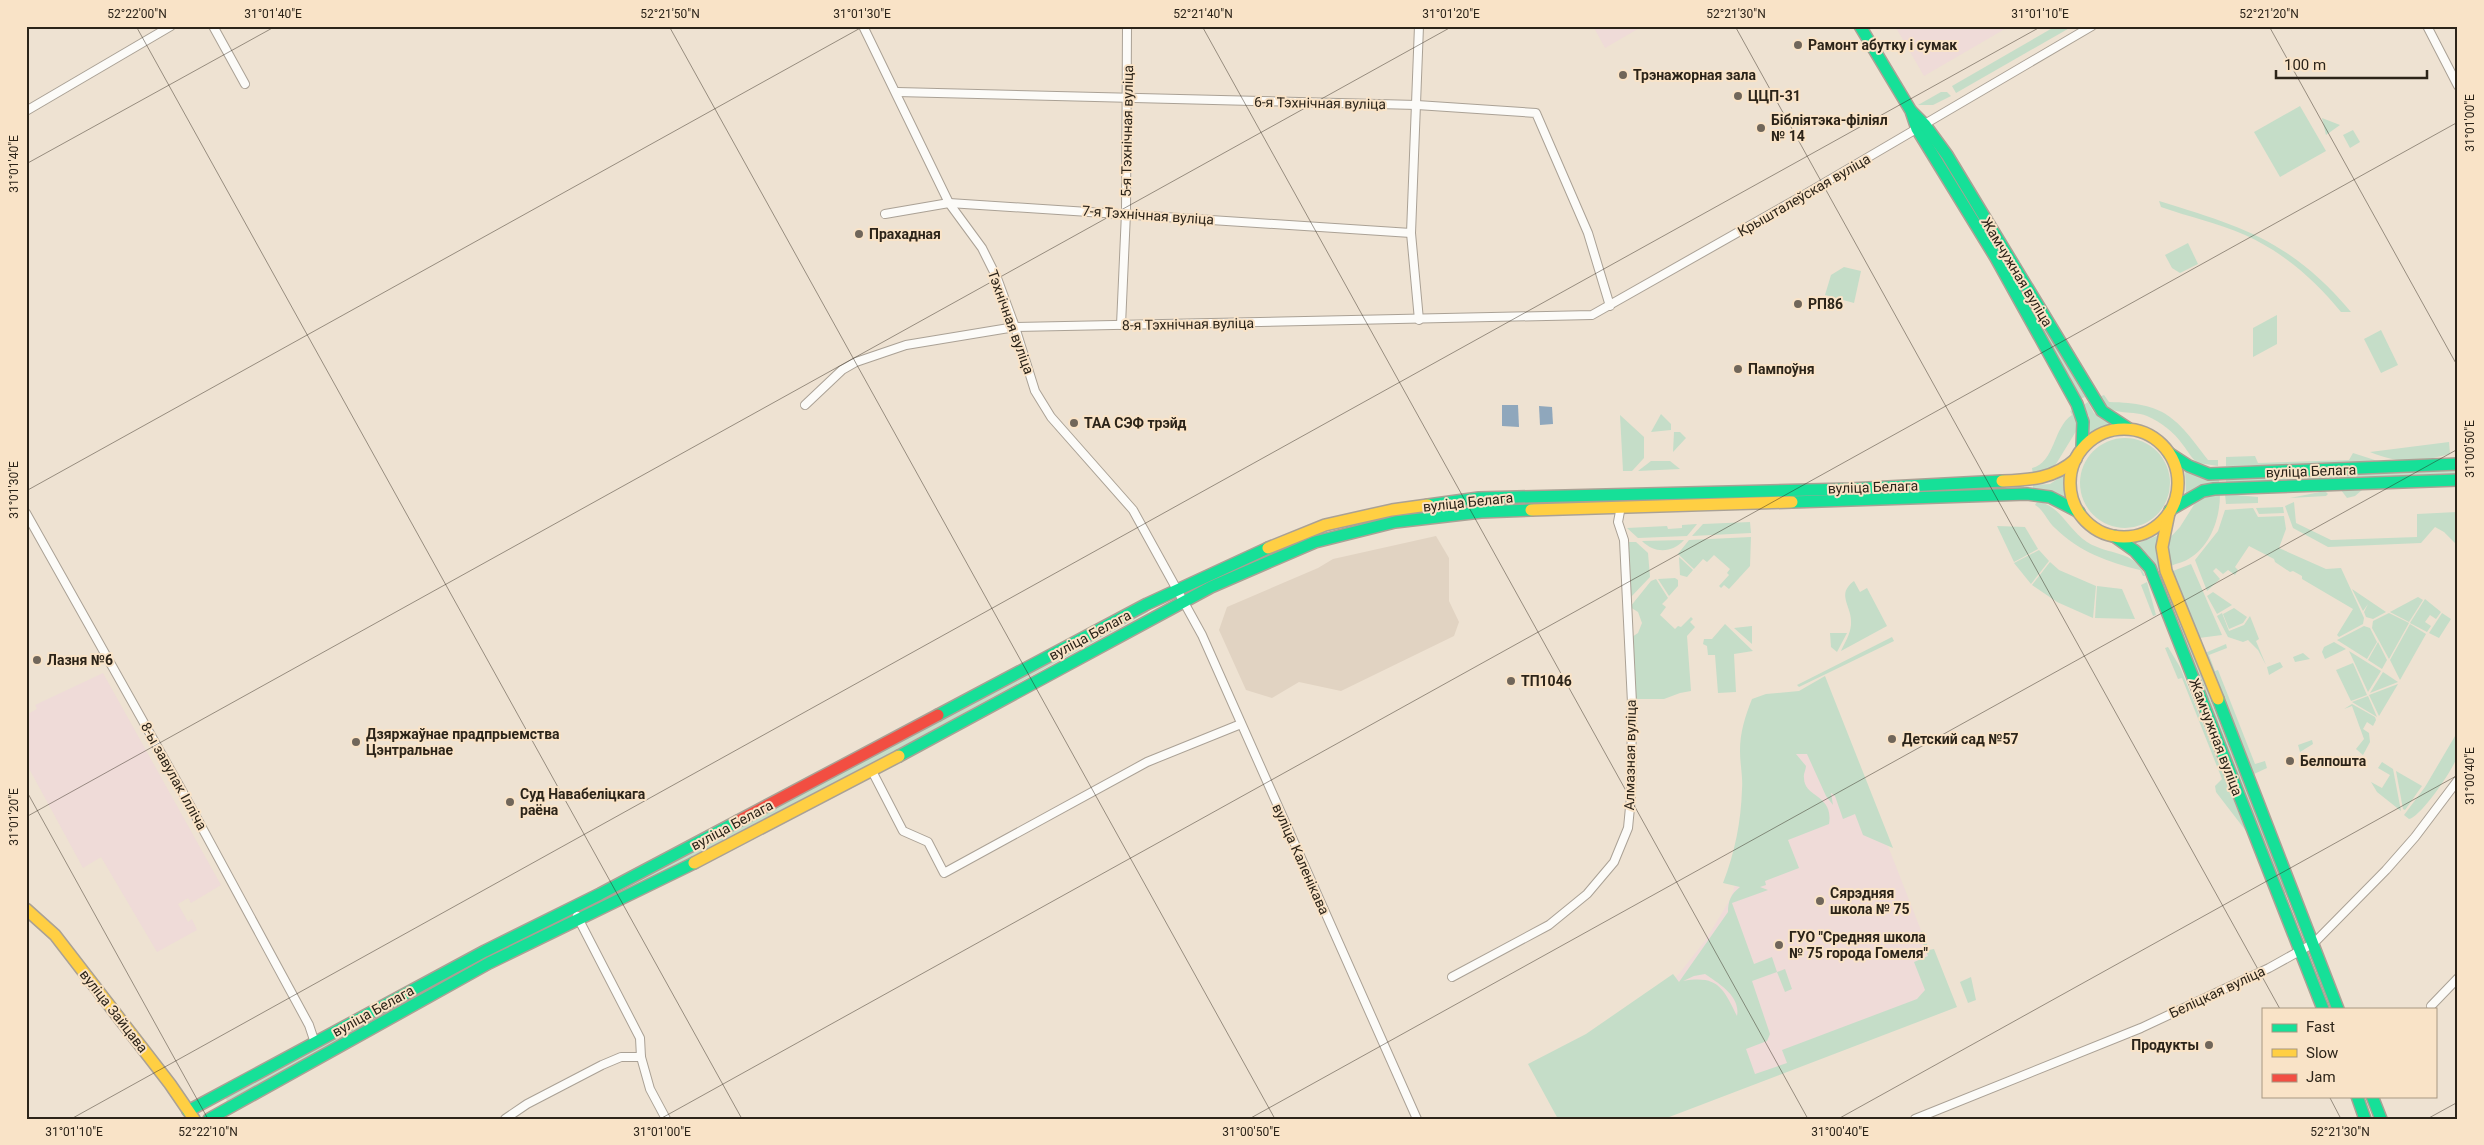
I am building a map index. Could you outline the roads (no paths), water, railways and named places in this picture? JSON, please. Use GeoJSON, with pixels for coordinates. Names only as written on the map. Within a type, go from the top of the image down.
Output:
{"type":"FeatureCollection","features":[{"type":"Feature","properties":{"kind":"street"},"geometry":{"type":"LineString","coordinates":[[26,111],[171,26]]}},
{"type":"Feature","properties":{"kind":"street"},"geometry":{"type":"LineString","coordinates":[[213,26],[245,84]]}},
{"type":"Feature","properties":{"kind":"street","name":"Тэхнічная вуліца"},"geometry":{"type":"LineString","coordinates":[[863,26],[897,92],[949,203],[982,248],[997,278],[1035,391],[1051,417],[1133,510],[1184,601]]}},
{"type":"Feature","properties":{"kind":"street","name":"5-я Тэхнічная вуліца"},"geometry":{"type":"LineString","coordinates":[[1121,325],[1126,213],[1127,26]]}},
{"type":"Feature","properties":{"kind":"street"},"geometry":{"type":"LineString","coordinates":[[1419,26],[1411,233],[1419,320]]}},
{"type":"Feature","properties":{"kind":"street","name":"Жамчужная вуліца"},"geometry":{"type":"LineString","coordinates":[[1860,26],[1921,127],[2077,404],[2083,422],[2082,446]]}},
{"type":"Feature","properties":{"kind":"street","name":"Крышталеўская вуліца"},"geometry":{"type":"LineString","coordinates":[[1592,315],[1921,127],[2092,26]]}},
{"type":"Feature","properties":{"kind":"street"},"geometry":{"type":"LineString","coordinates":[[2427,26],[2458,86]]}},
{"type":"Feature","properties":{"kind":"street","name":"6-я Тэхнічная вуліца"},"geometry":{"type":"LineString","coordinates":[[897,92],[1417,105],[1536,113],[1588,233],[1610,306]]}},
{"type":"Feature","properties":{"kind":"street","name":"Жамчужная вуліца"},"geometry":{"type":"LineString","coordinates":[[1921,127],[1947,155],[2102,411],[2128,428]]}},
{"type":"Feature","properties":{"kind":"street","name":"7-я Тэхнічная вуліца"},"geometry":{"type":"LineString","coordinates":[[884,214],[949,203],[1411,233]]}},
{"type":"Feature","properties":{"kind":"street","name":"8-я Тэхнічная вуліца"},"geometry":{"type":"LineString","coordinates":[[805,405],[842,370],[856,362],[906,345],[1015,327],[1592,315]]}},
{"type":"Feature","properties":{"kind":"street"},"geometry":{"type":"LineString","coordinates":[[2128,428],[2155,439],[2169,453],[2176,467],[2178,486],[2170,512],[2151,530],[2133,536],[2114,536],[2093,527],[2079,512],[2071,490],[2072,470],[2082,446],[2108,431],[2128,428]]}},
{"type":"Feature","properties":{"kind":"street","name":"вуліца Белага"},"geometry":{"type":"LineString","coordinates":[[2169,453],[2189,466],[2209,474],[2458,464]]}},
{"type":"Feature","properties":{"kind":"street","name":"вуліца Белага"},"geometry":{"type":"LineString","coordinates":[[191,1115],[315,1043],[485,950],[573,907],[1177,589],[1287,539],[1325,526],[1392,510],[1497,498],[1638,492],[1850,489],[2026,480],[2048,478],[2061,471],[2076,459]]}},
{"type":"Feature","properties":{"kind":"street","name":"вуліца Белага"},"geometry":{"type":"LineString","coordinates":[[2170,512],[2204,491],[2214,489],[2458,480]]}},
{"type":"Feature","properties":{"kind":"street","name":"вуліца Белага"},"geometry":{"type":"LineString","coordinates":[[209,1119],[489,963],[872,771],[1211,587],[1314,542],[1395,522],[1481,512],[1621,506],[1799,503],[2027,494],[2050,497],[2079,512]]}},
{"type":"Feature","properties":{"kind":"street","name":"Алмазная вуліца"},"geometry":{"type":"LineString","coordinates":[[1452,977],[1549,925],[1587,894],[1614,862],[1628,828],[1631,797],[1632,703],[1624,540],[1618,522],[1621,506]]}},
{"type":"Feature","properties":{"kind":"street","name":"Жамчужная вуліца"},"geometry":{"type":"LineString","coordinates":[[2170,512],[2162,547],[2166,571],[2196,641],[2314,942],[2338,1008]]}},
{"type":"Feature","properties":{"kind":"street","name":"8-ы завулак Ілліча"},"geometry":{"type":"LineString","coordinates":[[26,513],[180,787],[309,1025],[315,1043]]}},
{"type":"Feature","properties":{"kind":"street","name":"Жамчужная вуліца"},"geometry":{"type":"LineString","coordinates":[[2114,536],[2136,551],[2150,568],[2323,1008]]}},
{"type":"Feature","properties":{"kind":"street","name":"вуліца Каленікава"},"geometry":{"type":"LineString","coordinates":[[1184,601],[1202,635],[1417,1119]]}},
{"type":"Feature","properties":{"kind":"street"},"geometry":{"type":"LineString","coordinates":[[872,771],[898,824],[908,834],[928,842],[944,873],[1147,762],[1241,724]]}},
{"type":"Feature","properties":{"kind":"street","name":"Беліцкая вуліца"},"geometry":{"type":"LineString","coordinates":[[1916,1119],[2142,1028],[2314,942],[2386,870],[2415,837],[2458,780]]}},
{"type":"Feature","properties":{"kind":"street"},"geometry":{"type":"LineString","coordinates":[[573,907],[640,1038],[641,1057],[650,1089],[666,1119]]}},
{"type":"Feature","properties":{"kind":"street","name":"вуліца Зайцава"},"geometry":{"type":"LineString","coordinates":[[26,909],[55,935],[191,1115]]}},
{"type":"Feature","properties":{"kind":"street"},"geometry":{"type":"LineString","coordinates":[[2431,1006],[2458,978]]}},
{"type":"Feature","properties":{"kind":"street"},"geometry":{"type":"LineString","coordinates":[[505,1119],[527,1104],[602,1065],[621,1057],[641,1057]]}},
{"type":"Feature","properties":{"kind":"street"},"geometry":{"type":"LineString","coordinates":[[2358,1098],[2365,1119]]}},
{"type":"Feature","properties":{"kind":"street"},"geometry":{"type":"LineString","coordinates":[[2373,1098],[2381,1119]]}},
{"type":"Feature","properties":{"kind":"water"},"geometry":{"type":"Polygon","coordinates":[[[1502,405],[1518,405],[1519,427],[1502,426],[1502,405]]]}},
{"type":"Feature","properties":{"kind":"water"},"geometry":{"type":"Polygon","coordinates":[[[1539,406],[1552,407],[1553,424],[1540,425],[1539,406]]]}},
{"type":"Feature","properties":{"kind":"place","name":"Рамонт абутку і сумак"},"geometry":{"type":"Point","coordinates":[1798,45]}},
{"type":"Feature","properties":{"kind":"place","name":"Трэнажорная зала"},"geometry":{"type":"Point","coordinates":[1623,75]}},
{"type":"Feature","properties":{"kind":"place","name":"ЦЦП-31"},"geometry":{"type":"Point","coordinates":[1738,96]}},
{"type":"Feature","properties":{"kind":"place","name":"Бібліятэка-філіял № 14"},"geometry":{"type":"Point","coordinates":[1761,128]}},
{"type":"Feature","properties":{"kind":"place","name":"Прахадная"},"geometry":{"type":"Point","coordinates":[859,234]}},
{"type":"Feature","properties":{"kind":"place","name":"РП86"},"geometry":{"type":"Point","coordinates":[1798,304]}},
{"type":"Feature","properties":{"kind":"place","name":"Пампоўня"},"geometry":{"type":"Point","coordinates":[1738,369]}},
{"type":"Feature","properties":{"kind":"place","name":"ТАА СЭФ трэйд"},"geometry":{"type":"Point","coordinates":[1074,423]}},
{"type":"Feature","properties":{"kind":"place","name":"Лазня №6"},"geometry":{"type":"Point","coordinates":[37,660]}},
{"type":"Feature","properties":{"kind":"place","name":"ТП1046"},"geometry":{"type":"Point","coordinates":[1511,681]}},
{"type":"Feature","properties":{"kind":"place","name":"Детский сад №57"},"geometry":{"type":"Point","coordinates":[1892,739]}},
{"type":"Feature","properties":{"kind":"place","name":"Дзяржаўнае прадпрыемства Цэнтральнае"},"geometry":{"type":"Point","coordinates":[356,742]}},
{"type":"Feature","properties":{"kind":"place","name":"Белпошта"},"geometry":{"type":"Point","coordinates":[2290,761]}},
{"type":"Feature","properties":{"kind":"place","name":"Суд Навабеліцкага раёна"},"geometry":{"type":"Point","coordinates":[510,802]}},
{"type":"Feature","properties":{"kind":"place","name":"Сярэдняя школа № 75"},"geometry":{"type":"Point","coordinates":[1820,901]}},
{"type":"Feature","properties":{"kind":"place","name":"ГУО \"Средняя школа № 75 города Гомеля\""},"geometry":{"type":"Point","coordinates":[1779,945]}},
{"type":"Feature","properties":{"kind":"place","name":"Продукты"},"geometry":{"type":"Point","coordinates":[2209,1045]}}]}
